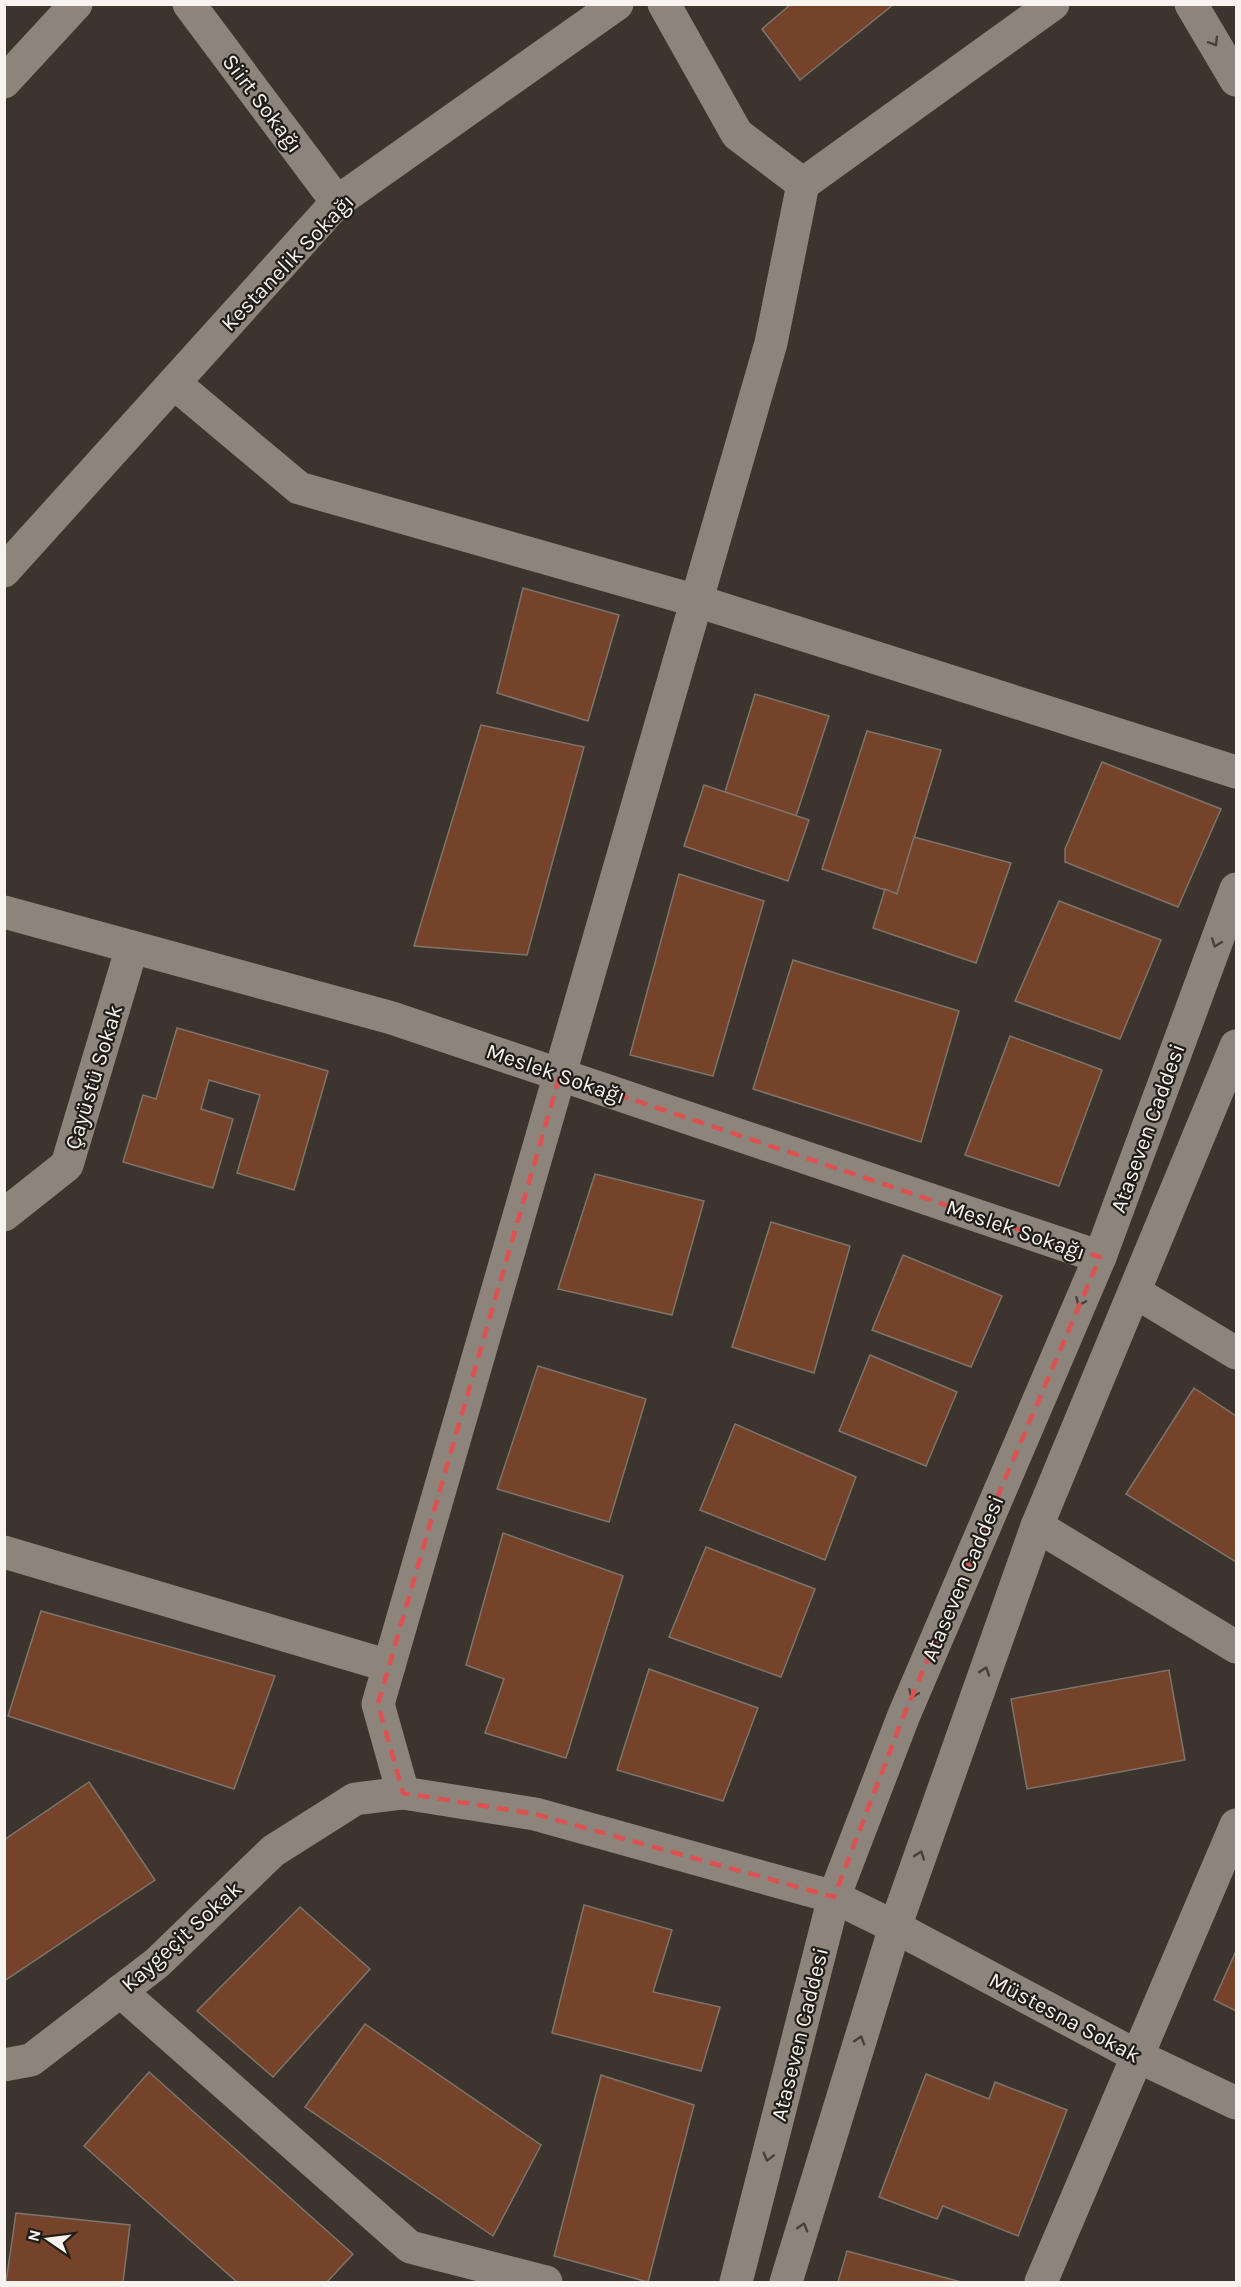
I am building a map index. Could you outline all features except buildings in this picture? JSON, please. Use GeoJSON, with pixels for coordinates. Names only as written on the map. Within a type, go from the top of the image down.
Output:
{"type":"FeatureCollection","features":[{"type":"Feature","properties":{"kind":"street"},"geometry":{"type":"LineString","coordinates":[[4,82],[76,4]]}},
{"type":"Feature","properties":{"kind":"street","name":"Siirt Sokağı"},"geometry":{"type":"LineString","coordinates":[[189,4],[337,202]]}},
{"type":"Feature","properties":{"kind":"street","name":"Kestanelik Sokağı"},"geometry":{"type":"LineString","coordinates":[[4,571],[337,202],[617,4]]}},
{"type":"Feature","properties":{"kind":"street"},"geometry":{"type":"LineString","coordinates":[[664,4],[737,134],[803,183]]}},
{"type":"Feature","properties":{"kind":"street"},"geometry":{"type":"LineString","coordinates":[[404,1792],[378,1704],[771,343],[803,183],[1053,4]]}},
{"type":"Feature","properties":{"kind":"street"},"geometry":{"type":"LineString","coordinates":[[1191,4],[1236,80]]}},
{"type":"Feature","properties":{"kind":"street"},"geometry":{"type":"LineString","coordinates":[[174,383],[299,488],[697,601],[1236,772]]}},
{"type":"Feature","properties":{"kind":"street","name":"Ataseven Caddesi"},"geometry":{"type":"LineString","coordinates":[[736,2283],[834,1897],[904,1715],[1100,1257],[1236,888]]}},
{"type":"Feature","properties":{"kind":"street","name":"Meslek Sokağı"},"geometry":{"type":"LineString","coordinates":[[4,912],[392,1018],[1100,1257]]}},
{"type":"Feature","properties":{"kind":"street","name":"Çayüstü Sokak"},"geometry":{"type":"LineString","coordinates":[[4,1215],[67,1165],[132,947]]}},
{"type":"Feature","properties":{"kind":"street"},"geometry":{"type":"LineString","coordinates":[[786,2283],[895,1927],[1036,1526],[1236,1047]]}},
{"type":"Feature","properties":{"kind":"street"},"geometry":{"type":"LineString","coordinates":[[1135,1292],[1236,1353]]}},
{"type":"Feature","properties":{"kind":"street"},"geometry":{"type":"LineString","coordinates":[[1036,1526],[1236,1647]]}},
{"type":"Feature","properties":{"kind":"street"},"geometry":{"type":"LineString","coordinates":[[4,1552],[389,1666]]}},
{"type":"Feature","properties":{"kind":"street","name":"Müstesna Sokak"},"geometry":{"type":"LineString","coordinates":[[355,1799],[404,1792],[535,1814],[834,1897],[1137,2056],[1236,2103]]}},
{"type":"Feature","properties":{"kind":"street","name":"Kaygeçit Sokak"},"geometry":{"type":"LineString","coordinates":[[4,2065],[31,2060],[157,1963],[273,1851],[355,1799]]}},
{"type":"Feature","properties":{"kind":"street"},"geometry":{"type":"LineString","coordinates":[[1041,2283],[1236,1825]]}},
{"type":"Feature","properties":{"kind":"street"},"geometry":{"type":"LineString","coordinates":[[120,1991],[410,2247],[546,2283]]}},
{"type":"Feature","properties":{"kind":"highlighted area"},"geometry":{"type":"Polygon","coordinates":[[[560,1075],[1100,1257],[904,1715],[834,1897],[535,1814],[403,1793],[378,1704],[560,1075]]]}}]}
